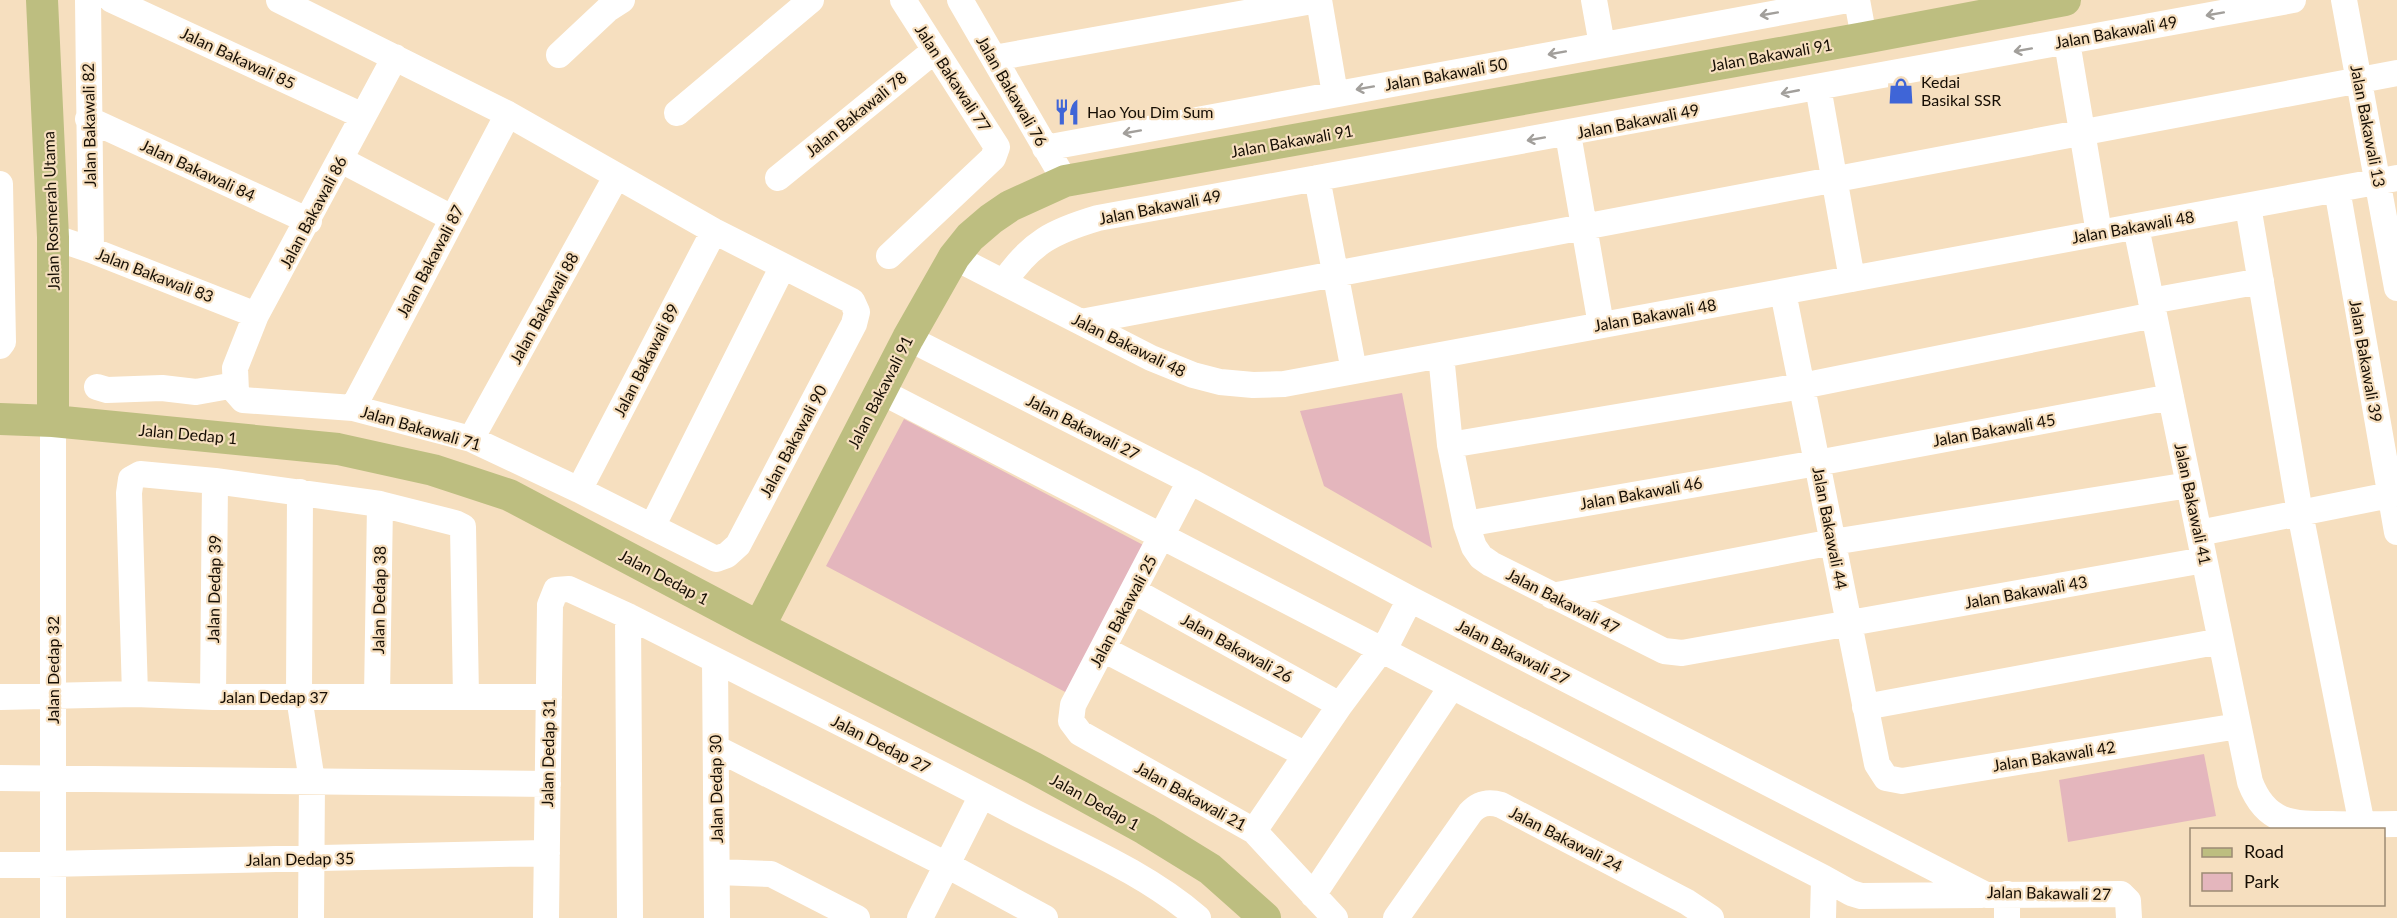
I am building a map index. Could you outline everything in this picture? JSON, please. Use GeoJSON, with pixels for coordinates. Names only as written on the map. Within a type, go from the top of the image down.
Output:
{"type":"FeatureCollection","features":[{"type":"Feature","properties":{"kind":"main road","name":"Jalan Rosmerah Utama"},"geometry":{"type":"LineString","coordinates":[[42,0],[53,237],[52,422]]}},
{"type":"Feature","properties":{"kind":"main road","name":"Jalan Bakawali 91"},"geometry":{"type":"LineString","coordinates":[[759,627],[880,391],[954,256],[970,237],[991,219],[1017,202],[1065,181],[1864,39],[2065,0]]}},
{"type":"Feature","properties":{"kind":"main road","name":"Jalan Dedap 1"},"geometry":{"type":"LineString","coordinates":[[0,419],[338,449],[434,470],[509,495],[1034,768],[1145,829],[1209,869],[1265,918]]}},
{"type":"Feature","properties":{"kind":"street","name":"Jalan Bakawali 82"},"geometry":{"type":"LineString","coordinates":[[88,0],[91,250]]}},
{"type":"Feature","properties":{"kind":"street","name":"Jalan Bakawali 85"},"geometry":{"type":"LineString","coordinates":[[112,0],[363,116]]}},
{"type":"Feature","properties":{"kind":"street"},"geometry":{"type":"LineString","coordinates":[[279,0],[508,114],[616,177],[783,266],[652,527]]}},
{"type":"Feature","properties":{"kind":"street"},"geometry":{"type":"LineString","coordinates":[[559,55],[608,9],[622,0]]}},
{"type":"Feature","properties":{"kind":"street"},"geometry":{"type":"LineString","coordinates":[[676,113],[811,0]]}},
{"type":"Feature","properties":{"kind":"street","name":"Jalan Bakawali 77"},"geometry":{"type":"LineString","coordinates":[[889,256],[996,153],[995,141],[934,51],[903,0]]}},
{"type":"Feature","properties":{"kind":"street","name":"Jalan Bakawali 76"},"geometry":{"type":"LineString","coordinates":[[960,0],[1065,181]]}},
{"type":"Feature","properties":{"kind":"street"},"geometry":{"type":"LineString","coordinates":[[994,58],[1318,0],[1335,94]]}},
{"type":"Feature","properties":{"kind":"street"},"geometry":{"type":"LineString","coordinates":[[1594,0],[1602,45]]}},
{"type":"Feature","properties":{"kind":"street","name":"Jalan Bakawali 50"},"geometry":{"type":"LineString","coordinates":[[1045,148],[1848,0]]}},
{"type":"Feature","properties":{"kind":"street"},"geometry":{"type":"LineString","coordinates":[[1857,0],[1864,39]]}},
{"type":"Feature","properties":{"kind":"street","name":"Jalan Bakawali 49"},"geometry":{"type":"LineString","coordinates":[[1005,282],[1026,254],[1063,229],[1098,218],[2293,0]]}},
{"type":"Feature","properties":{"kind":"street","name":"Jalan Bakawali 13"},"geometry":{"type":"LineString","coordinates":[[2344,0],[2358,80],[2388,180],[2397,288]]}},
{"type":"Feature","properties":{"kind":"street"},"geometry":{"type":"LineString","coordinates":[[2067,42],[2099,233]]}},
{"type":"Feature","properties":{"kind":"street","name":"Jalan Bakawali 78"},"geometry":{"type":"LineString","coordinates":[[778,178],[934,51]]}},
{"type":"Feature","properties":{"kind":"street","name":"Jalan Bakawali 86"},"geometry":{"type":"LineString","coordinates":[[235,376],[256,315],[309,221],[395,57]]}},
{"type":"Feature","properties":{"kind":"street"},"geometry":{"type":"LineString","coordinates":[[1081,322],[2397,73]]}},
{"type":"Feature","properties":{"kind":"street"},"geometry":{"type":"LineString","coordinates":[[1818,87],[1852,279]]}},
{"type":"Feature","properties":{"kind":"street","name":"Jalan Bakawali 87"},"geometry":{"type":"LineString","coordinates":[[353,408],[508,114]]}},
{"type":"Feature","properties":{"kind":"street","name":"Jalan Bakawali 84"},"geometry":{"type":"LineString","coordinates":[[88,119],[309,221]]}},
{"type":"Feature","properties":{"kind":"street"},"geometry":{"type":"LineString","coordinates":[[1568,134],[1601,325]]}},
{"type":"Feature","properties":{"kind":"street"},"geometry":{"type":"LineString","coordinates":[[341,160],[452,218]]}},
{"type":"Feature","properties":{"kind":"street","name":"Jalan Bakawali 88"},"geometry":{"type":"LineString","coordinates":[[471,439],[616,177]]}},
{"type":"Feature","properties":{"kind":"street"},"geometry":{"type":"LineString","coordinates":[[1317,178],[1354,371]]}},
{"type":"Feature","properties":{"kind":"street","name":"Jalan Bakawali 48"},"geometry":{"type":"LineString","coordinates":[[954,256],[1151,358],[1193,375],[1220,382],[1252,385],[1284,384],[2388,180]]}},
{"type":"Feature","properties":{"kind":"street"},"geometry":{"type":"LineString","coordinates":[[0,184],[3,342],[0,346]]}},
{"type":"Feature","properties":{"kind":"street","name":"Jalan Bakawali 39"},"geometry":{"type":"LineString","coordinates":[[2337,189],[2397,532]]}},
{"type":"Feature","properties":{"kind":"street"},"geometry":{"type":"LineString","coordinates":[[2248,206],[2300,513],[2362,825]]}},
{"type":"Feature","properties":{"kind":"street","name":"Jalan Bakawali 41"},"geometry":{"type":"LineString","coordinates":[[2136,226],[2250,782],[2260,803],[2269,812],[2290,823],[2397,824]]}},
{"type":"Feature","properties":{"kind":"street","name":"Jalan Bakawali 89"},"geometry":{"type":"LineString","coordinates":[[579,490],[714,231]]}},
{"type":"Feature","properties":{"kind":"street","name":"Jalan Bakawali 83"},"geometry":{"type":"LineString","coordinates":[[53,237],[256,315]]}},
{"type":"Feature","properties":{"kind":"street","name":"Jalan Bakawali 90"},"geometry":{"type":"LineString","coordinates":[[716,559],[727,555],[738,545],[854,324],[857,312],[852,301],[783,266]]}},
{"type":"Feature","properties":{"kind":"street"},"geometry":{"type":"LineString","coordinates":[[1450,445],[1802,386],[2153,308],[2260,281]]}},
{"type":"Feature","properties":{"kind":"street","name":"Jalan Bakawali 44"},"geometry":{"type":"LineString","coordinates":[[1783,292],[1876,764]]}},
{"type":"Feature","properties":{"kind":"street","name":"Jalan Bakawali 27"},"geometry":{"type":"LineString","coordinates":[[908,338],[1190,481],[1410,599],[2000,903],[2116,893],[2125,897],[2129,912]]}},
{"type":"Feature","properties":{"kind":"street","name":"Jalan Bakawali 47"},"geometry":{"type":"LineString","coordinates":[[1441,355],[1450,445],[1466,524],[1474,547],[1486,561],[1670,653],[1682,653],[1849,624]]}},
{"type":"Feature","properties":{"kind":"street"},"geometry":{"type":"LineString","coordinates":[[97,387],[107,390],[162,388],[196,392],[235,376]]}},
{"type":"Feature","properties":{"kind":"street","name":"Jalan Bakawali 71"},"geometry":{"type":"LineString","coordinates":[[235,376],[236,392],[243,400],[353,408],[471,439],[716,559]]}},
{"type":"Feature","properties":{"kind":"street"},"geometry":{"type":"LineString","coordinates":[[880,391],[1851,893],[1862,896],[2000,903]]}},
{"type":"Feature","properties":{"kind":"street","name":"Jalan Bakawali 45"},"geometry":{"type":"LineString","coordinates":[[1817,463],[2171,397]]}},
{"type":"Feature","properties":{"kind":"street","name":"Jalan Dedap 32"},"geometry":{"type":"LineString","coordinates":[[52,422],[53,918]]}},
{"type":"Feature","properties":{"kind":"street","name":"Jalan Bakawali 46"},"geometry":{"type":"LineString","coordinates":[[1466,524],[1817,463]]}},
{"type":"Feature","properties":{"kind":"street"},"geometry":{"type":"LineString","coordinates":[[135,694],[129,493],[131,479],[140,474],[215,481],[380,504],[455,523],[462,528],[466,697]]}},
{"type":"Feature","properties":{"kind":"street","name":"Jalan Dedap 39"},"geometry":{"type":"LineString","coordinates":[[213,697],[215,481]]}},
{"type":"Feature","properties":{"kind":"street","name":"Jalan Bakawali 25"},"geometry":{"type":"LineString","coordinates":[[1087,737],[1075,728],[1070,713],[1190,481]]}},
{"type":"Feature","properties":{"kind":"street"},"geometry":{"type":"LineString","coordinates":[[1552,596],[1833,542],[2189,485]]}},
{"type":"Feature","properties":{"kind":"street"},"geometry":{"type":"LineString","coordinates":[[300,492],[299,697],[312,782],[311,918]]}},
{"type":"Feature","properties":{"kind":"street"},"geometry":{"type":"LineString","coordinates":[[2199,533],[2390,495]]}},
{"type":"Feature","properties":{"kind":"street","name":"Jalan Dedap 38"},"geometry":{"type":"LineString","coordinates":[[377,697],[380,504]]}},
{"type":"Feature","properties":{"kind":"street","name":"Jalan Bakawali 43"},"geometry":{"type":"LineString","coordinates":[[1849,624],[2204,560]]}},
{"type":"Feature","properties":{"kind":"street","name":"Jalan Dedap 27"},"geometry":{"type":"LineString","coordinates":[[556,590],[569,589],[628,616],[982,795],[1135,875],[1182,904],[1198,918]]}},
{"type":"Feature","properties":{"kind":"street","name":"Jalan Dedap 31"},"geometry":{"type":"LineString","coordinates":[[546,918],[550,605],[556,590]]}},
{"type":"Feature","properties":{"kind":"street","name":"Jalan Bakawali 26"},"geometry":{"type":"LineString","coordinates":[[1134,591],[1340,705]]}},
{"type":"Feature","properties":{"kind":"street"},"geometry":{"type":"LineString","coordinates":[[1254,831],[1340,705],[1398,626],[1410,599]]}},
{"type":"Feature","properties":{"kind":"street"},"geometry":{"type":"LineString","coordinates":[[628,616],[630,918]]}},
{"type":"Feature","properties":{"kind":"street"},"geometry":{"type":"LineString","coordinates":[[1865,707],[2221,641]]}},
{"type":"Feature","properties":{"kind":"street"},"geometry":{"type":"LineString","coordinates":[[1103,649],[1306,755]]}},
{"type":"Feature","properties":{"kind":"street","name":"Jalan Dedap 30"},"geometry":{"type":"LineString","coordinates":[[715,660],[717,918]]}},
{"type":"Feature","properties":{"kind":"street"},"geometry":{"type":"LineString","coordinates":[[1314,895],[1452,686]]}},
{"type":"Feature","properties":{"kind":"street","name":"Jalan Dedap 37"},"geometry":{"type":"LineString","coordinates":[[0,697],[135,694],[213,697],[549,697]]}},
{"type":"Feature","properties":{"kind":"street","name":"Jalan Bakawali 42"},"geometry":{"type":"LineString","coordinates":[[1876,764],[1886,778],[1902,781],[2238,726]]}},
{"type":"Feature","properties":{"kind":"street","name":"Jalan Bakawali 21"},"geometry":{"type":"LineString","coordinates":[[1087,737],[1254,831],[1335,918]]}},
{"type":"Feature","properties":{"kind":"street"},"geometry":{"type":"LineString","coordinates":[[716,748],[947,865],[1045,918]]}},
{"type":"Feature","properties":{"kind":"street"},"geometry":{"type":"LineString","coordinates":[[0,778],[548,784]]}},
{"type":"Feature","properties":{"kind":"street"},"geometry":{"type":"LineString","coordinates":[[920,918],[982,795]]}},
{"type":"Feature","properties":{"kind":"street","name":"Jalan Bakawali 24"},"geometry":{"type":"LineString","coordinates":[[1396,918],[1470,813],[1481,804],[1488,803],[1501,805],[1688,902],[1711,918]]}},
{"type":"Feature","properties":{"kind":"street","name":"Jalan Dedap 35"},"geometry":{"type":"LineString","coordinates":[[0,865],[547,853]]}},
{"type":"Feature","properties":{"kind":"street"},"geometry":{"type":"LineString","coordinates":[[717,872],[771,874],[857,918]]}},
{"type":"Feature","properties":{"kind":"street"},"geometry":{"type":"LineString","coordinates":[[1823,918],[1824,878]]}},
{"type":"Feature","properties":{"kind":"green space"},"geometry":{"type":"Polygon","coordinates":[[[1402,393],[1432,548],[1324,486],[1300,411],[1402,393]]]}},
{"type":"Feature","properties":{"kind":"green space"},"geometry":{"type":"Polygon","coordinates":[[[904,419],[1147,547],[1069,694],[826,566],[904,419]]]}},
{"type":"Feature","properties":{"kind":"green space"},"geometry":{"type":"Polygon","coordinates":[[[2204,754],[2216,816],[2068,842],[2059,780],[2204,754]]]}},
{"type":"Feature","properties":{"kind":"place","name":"Kedai Basikal SSR"},"geometry":{"type":"Point","coordinates":[1901,91]}},
{"type":"Feature","properties":{"kind":"place","name":"Hao You Dim Sum"},"geometry":{"type":"Point","coordinates":[1067,112]}}]}
